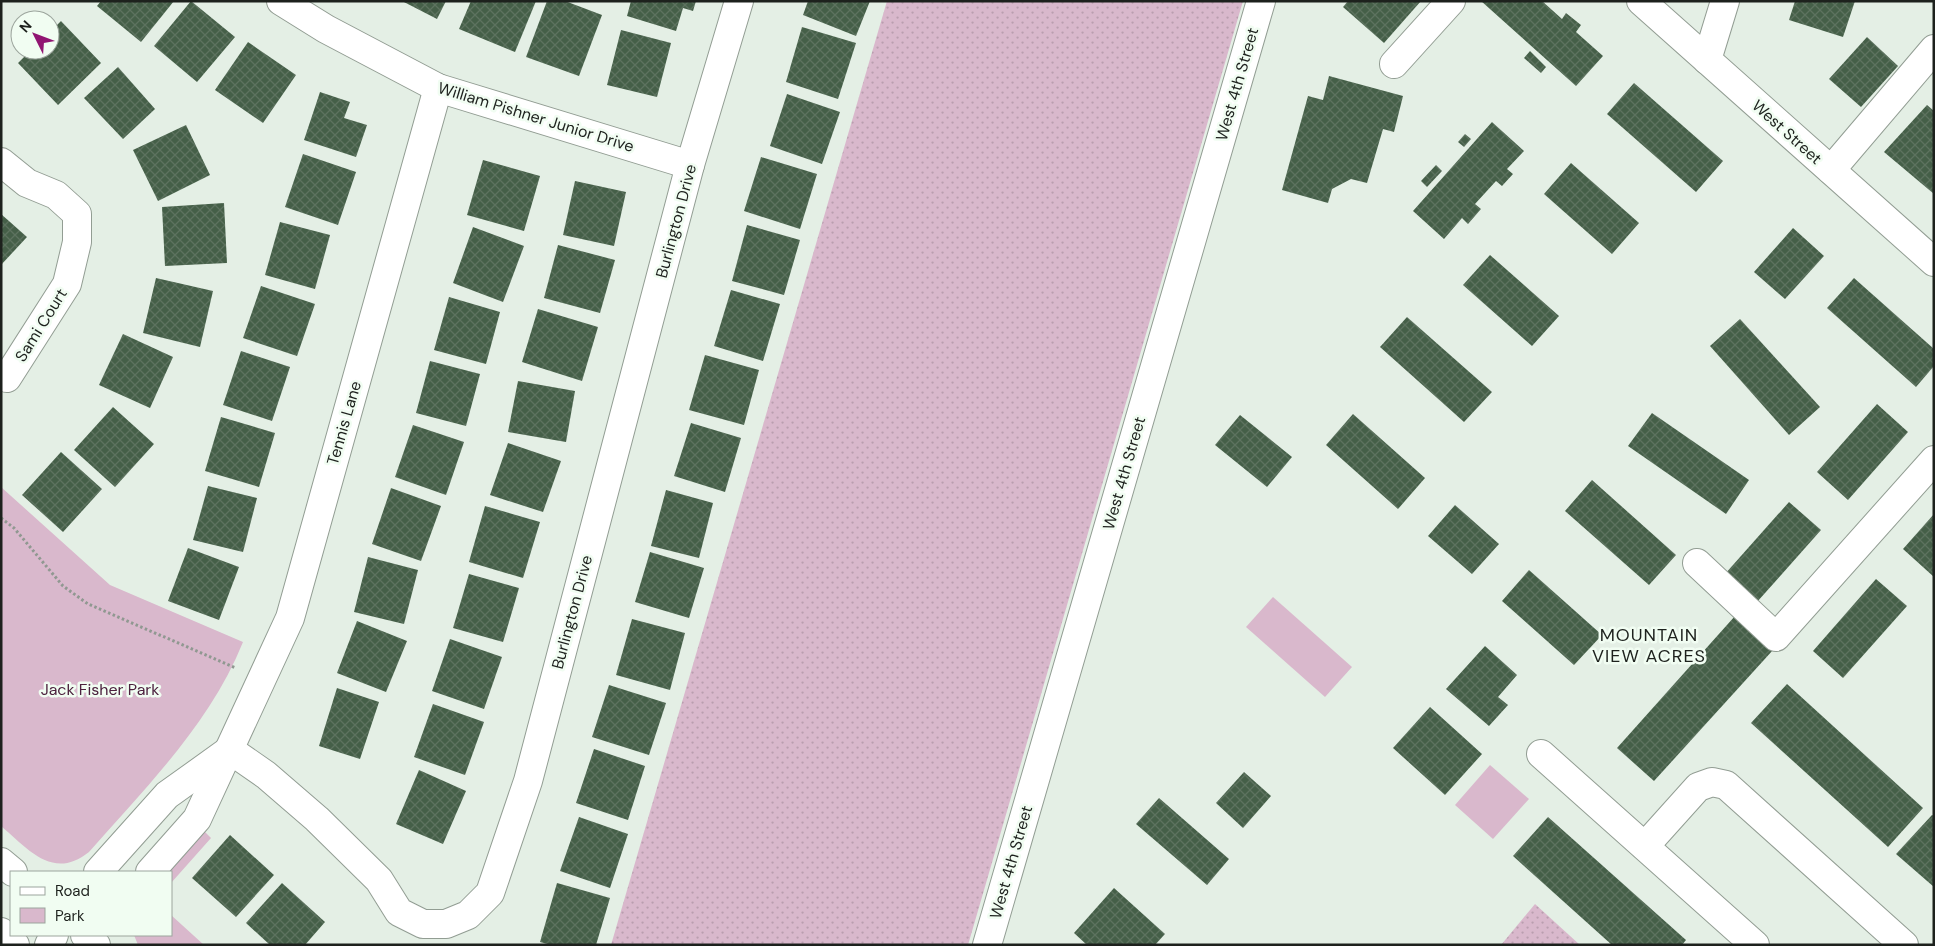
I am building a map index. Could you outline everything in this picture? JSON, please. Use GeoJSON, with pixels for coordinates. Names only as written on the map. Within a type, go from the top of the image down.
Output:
{"type":"FeatureCollection","features":[{"type":"Feature","properties":{"kind":"street","name":"William Pishner Junior Drive"},"geometry":{"type":"LineString","coordinates":[[281,1],[326,29],[438,88],[690,165]]}},
{"type":"Feature","properties":{"kind":"street","name":"Burlington Drive"},"geometry":{"type":"LineString","coordinates":[[230,750],[266,775],[317,819],[379,880],[399,912],[423,924],[446,924],[468,915],[490,893],[528,781],[690,165],[739,1]]}},
{"type":"Feature","properties":{"kind":"street","name":"West 4th Street"},"geometry":{"type":"LineString","coordinates":[[987,945],[1261,1]]}},
{"type":"Feature","properties":{"kind":"street"},"geometry":{"type":"LineString","coordinates":[[1394,64],[1450,1]]}},
{"type":"Feature","properties":{"kind":"street","name":"West Street"},"geometry":{"type":"LineString","coordinates":[[1641,1],[1934,262]]}},
{"type":"Feature","properties":{"kind":"street"},"geometry":{"type":"LineString","coordinates":[[1707,60],[1725,1]]}},
{"type":"Feature","properties":{"kind":"street"},"geometry":{"type":"LineString","coordinates":[[1831,170],[1934,49]]}},
{"type":"Feature","properties":{"kind":"street","name":"Tennis Lane"},"geometry":{"type":"LineString","coordinates":[[151,871],[196,819],[230,750],[290,618],[438,88]]}},
{"type":"Feature","properties":{"kind":"street","name":"Sami Court"},"geometry":{"type":"LineString","coordinates":[[1,162],[27,182],[56,195],[77,214],[77,242],[67,284],[7,378]]}},
{"type":"Feature","properties":{"kind":"street"},"geometry":{"type":"LineString","coordinates":[[1696,563],[1776,637],[1934,460]]}},
{"type":"Feature","properties":{"kind":"street"},"geometry":{"type":"LineString","coordinates":[[99,871],[167,795],[230,750]]}},
{"type":"Feature","properties":{"kind":"street"},"geometry":{"type":"LineString","coordinates":[[1541,754],[1755,945]]}},
{"type":"Feature","properties":{"kind":"street"},"geometry":{"type":"LineString","coordinates":[[1645,846],[1698,787],[1712,782],[1726,785],[1904,945]]}},
{"type":"Feature","properties":{"kind":"street"},"geometry":{"type":"LineString","coordinates":[[1,862],[12,871]]}},
{"type":"Feature","properties":{"kind":"street"},"geometry":{"type":"LineString","coordinates":[[1,932],[15,945]]}},
{"type":"Feature","properties":{"kind":"path"},"geometry":{"type":"LineString","coordinates":[[1,518],[14,528],[63,586],[88,604],[233,667]]}},
{"type":"Feature","properties":{"kind":"green space"},"geometry":{"type":"Polygon","coordinates":[[[887,1],[1243,1],[968,945],[611,945],[887,1]]]}},
{"type":"Feature","properties":{"kind":"green space","name":"Jack Fisher Park"},"geometry":{"type":"Polygon","coordinates":[[[1,487],[110,585],[243,642],[213,700],[195,727],[154,779],[89,852],[76,860],[64,863],[52,863],[31,852],[1,826],[1,487]]]}},
{"type":"Feature","properties":{"kind":"green space"},"geometry":{"type":"Polygon","coordinates":[[[1273,597],[1352,667],[1325,697],[1246,627],[1273,597]]]}},
{"type":"Feature","properties":{"kind":"green space"},"geometry":{"type":"Polygon","coordinates":[[[1490,765],[1529,799],[1493,839],[1455,805],[1490,765]]]}},
{"type":"Feature","properties":{"kind":"green space"},"geometry":{"type":"Polygon","coordinates":[[[203,830],[211,838],[172,882],[172,871],[166,871],[203,830]]]}},
{"type":"Feature","properties":{"kind":"green space"},"geometry":{"type":"Polygon","coordinates":[[[1535,904],[1580,945],[1501,945],[1535,904]]]}},
{"type":"Feature","properties":{"kind":"green space"},"geometry":{"type":"Polygon","coordinates":[[[172,916],[204,945],[138,945],[134,936],[172,936],[172,916]]]}},
{"type":"Feature","properties":{"kind":"building"},"geometry":{"type":"Polygon","coordinates":[[[101,1],[174,1],[141,42],[97,6],[101,1]]]}},
{"type":"Feature","properties":{"kind":"building"},"geometry":{"type":"Polygon","coordinates":[[[191,1],[235,37],[197,82],[154,46],[191,1]]]}},
{"type":"Feature","properties":{"kind":"building"},"geometry":{"type":"Polygon","coordinates":[[[402,1],[446,1],[437,19],[402,1]]]}},
{"type":"Feature","properties":{"kind":"building"},"geometry":{"type":"Polygon","coordinates":[[[471,1],[536,1],[515,52],[459,29],[471,1]]]}},
{"type":"Feature","properties":{"kind":"building"},"geometry":{"type":"Polygon","coordinates":[[[547,1],[565,1],[602,15],[579,76],[526,57],[547,1]]]}},
{"type":"Feature","properties":{"kind":"building"},"geometry":{"type":"Polygon","coordinates":[[[631,1],[696,1],[693,11],[683,8],[676,31],[627,16],[631,1]]]}},
{"type":"Feature","properties":{"kind":"building"},"geometry":{"type":"Polygon","coordinates":[[[808,1],[870,1],[856,36],[803,15],[808,1]]]}},
{"type":"Feature","properties":{"kind":"building"},"geometry":{"type":"Polygon","coordinates":[[[1348,1],[1421,1],[1384,43],[1343,7],[1348,1]]]}},
{"type":"Feature","properties":{"kind":"building"},"geometry":{"type":"Polygon","coordinates":[[[1481,1],[1542,1],[1562,19],[1566,13],[1581,25],[1576,32],[1603,56],[1576,86],[1481,1]]]}},
{"type":"Feature","properties":{"kind":"building"},"geometry":{"type":"Polygon","coordinates":[[[1795,1],[1855,1],[1843,37],[1789,20],[1795,1]]]}},
{"type":"Feature","properties":{"kind":"building"},"geometry":{"type":"Polygon","coordinates":[[[60,22],[101,63],[58,105],[18,63],[21,60],[60,60],[60,22]]]}},
{"type":"Feature","properties":{"kind":"building"},"geometry":{"type":"Polygon","coordinates":[[[802,27],[856,43],[838,99],[786,82],[802,27]]]}},
{"type":"Feature","properties":{"kind":"building"},"geometry":{"type":"Polygon","coordinates":[[[621,30],[671,43],[657,97],[607,85],[621,30]]]}},
{"type":"Feature","properties":{"kind":"building"},"geometry":{"type":"Polygon","coordinates":[[[1867,37],[1898,66],[1861,107],[1829,79],[1867,37]]]}},
{"type":"Feature","properties":{"kind":"building"},"geometry":{"type":"Polygon","coordinates":[[[248,42],[296,75],[263,123],[215,90],[248,42]]]}},
{"type":"Feature","properties":{"kind":"building"},"geometry":{"type":"Polygon","coordinates":[[[1530,51],[1546,67],[1541,73],[1524,58],[1530,51]]]}},
{"type":"Feature","properties":{"kind":"building"},"geometry":{"type":"Polygon","coordinates":[[[118,67],[155,109],[123,139],[84,98],[118,67]]]}},
{"type":"Feature","properties":{"kind":"building"},"geometry":{"type":"Polygon","coordinates":[[[1329,76],[1403,96],[1394,132],[1383,129],[1367,183],[1351,179],[1332,189],[1328,203],[1282,190],[1308,96],[1323,100],[1329,76]]]}},
{"type":"Feature","properties":{"kind":"building"},"geometry":{"type":"Polygon","coordinates":[[[1634,83],[1723,161],[1696,192],[1607,114],[1634,83]]]}},
{"type":"Feature","properties":{"kind":"building"},"geometry":{"type":"Polygon","coordinates":[[[320,92],[350,102],[344,118],[367,125],[356,157],[304,140],[320,92]]]}},
{"type":"Feature","properties":{"kind":"building"},"geometry":{"type":"Polygon","coordinates":[[[787,94],[840,112],[822,164],[770,146],[787,94]]]}},
{"type":"Feature","properties":{"kind":"building"},"geometry":{"type":"Polygon","coordinates":[[[1927,105],[1934,111],[1934,194],[1884,152],[1927,105]]]}},
{"type":"Feature","properties":{"kind":"building"},"geometry":{"type":"Polygon","coordinates":[[[1492,122],[1524,151],[1507,169],[1513,174],[1502,186],[1496,181],[1475,204],[1481,209],[1468,224],[1462,218],[1444,239],[1413,211],[1492,122]]]}},
{"type":"Feature","properties":{"kind":"building"},"geometry":{"type":"Polygon","coordinates":[[[186,125],[210,175],[158,201],[133,150],[186,125]]]}},
{"type":"Feature","properties":{"kind":"building"},"geometry":{"type":"Polygon","coordinates":[[[1465,134],[1471,139],[1464,147],[1458,142],[1465,134]]]}},
{"type":"Feature","properties":{"kind":"building"},"geometry":{"type":"Polygon","coordinates":[[[303,154],[356,172],[338,225],[285,207],[303,154]]]}},
{"type":"Feature","properties":{"kind":"building"},"geometry":{"type":"Polygon","coordinates":[[[761,157],[817,174],[800,229],[744,211],[761,157]]]}},
{"type":"Feature","properties":{"kind":"building"},"geometry":{"type":"Polygon","coordinates":[[[483,160],[540,176],[524,231],[467,215],[483,160]]]}},
{"type":"Feature","properties":{"kind":"building"},"geometry":{"type":"Polygon","coordinates":[[[1571,163],[1639,223],[1612,254],[1544,194],[1571,163]]]}},
{"type":"Feature","properties":{"kind":"building"},"geometry":{"type":"Polygon","coordinates":[[[1436,165],[1442,171],[1427,187],[1421,181],[1436,165]]]}},
{"type":"Feature","properties":{"kind":"building"},"geometry":{"type":"Polygon","coordinates":[[[575,181],[626,192],[614,246],[563,235],[575,181]]]}},
{"type":"Feature","properties":{"kind":"building"},"geometry":{"type":"Polygon","coordinates":[[[224,203],[227,263],[165,266],[162,207],[224,203]]]}},
{"type":"Feature","properties":{"kind":"building"},"geometry":{"type":"Polygon","coordinates":[[[1,214],[27,237],[1,265],[1,214]]]}},
{"type":"Feature","properties":{"kind":"building"},"geometry":{"type":"Polygon","coordinates":[[[280,222],[330,235],[315,289],[265,275],[280,222]]]}},
{"type":"Feature","properties":{"kind":"building"},"geometry":{"type":"Polygon","coordinates":[[[747,225],[800,240],[784,295],[732,281],[747,225]]]}},
{"type":"Feature","properties":{"kind":"building"},"geometry":{"type":"Polygon","coordinates":[[[473,227],[524,246],[503,302],[453,283],[473,227]]]}},
{"type":"Feature","properties":{"kind":"building"},"geometry":{"type":"Polygon","coordinates":[[[1793,228],[1824,256],[1785,299],[1754,272],[1793,228]]]}},
{"type":"Feature","properties":{"kind":"building"},"geometry":{"type":"Polygon","coordinates":[[[558,245],[615,260],[600,313],[544,298],[558,245]]]}},
{"type":"Feature","properties":{"kind":"building"},"geometry":{"type":"Polygon","coordinates":[[[1490,255],[1559,316],[1532,346],[1463,285],[1490,255]]]}},
{"type":"Feature","properties":{"kind":"building"},"geometry":{"type":"Polygon","coordinates":[[[156,278],[213,291],[200,347],[143,333],[156,278]]]}},
{"type":"Feature","properties":{"kind":"building"},"geometry":{"type":"Polygon","coordinates":[[[1854,278],[1934,349],[1934,366],[1916,387],[1827,308],[1854,278]]]}},
{"type":"Feature","properties":{"kind":"building"},"geometry":{"type":"Polygon","coordinates":[[[261,286],[315,304],[297,356],[243,338],[261,286]]]}},
{"type":"Feature","properties":{"kind":"building"},"geometry":{"type":"Polygon","coordinates":[[[731,290],[780,304],[763,361],[714,346],[731,290]]]}},
{"type":"Feature","properties":{"kind":"building"},"geometry":{"type":"Polygon","coordinates":[[[449,297],[500,312],[486,364],[434,350],[449,297]]]}},
{"type":"Feature","properties":{"kind":"building"},"geometry":{"type":"Polygon","coordinates":[[[538,309],[598,327],[582,381],[522,362],[538,309]]]}},
{"type":"Feature","properties":{"kind":"building"},"geometry":{"type":"Polygon","coordinates":[[[1407,317],[1492,392],[1464,422],[1380,347],[1407,317]]]}},
{"type":"Feature","properties":{"kind":"building"},"geometry":{"type":"Polygon","coordinates":[[[1740,319],[1820,407],[1789,435],[1710,346],[1740,319]]]}},
{"type":"Feature","properties":{"kind":"building"},"geometry":{"type":"Polygon","coordinates":[[[123,334],[173,357],[150,408],[99,385],[123,334]]]}},
{"type":"Feature","properties":{"kind":"building"},"geometry":{"type":"Polygon","coordinates":[[[241,351],[290,367],[272,421],[223,405],[241,351]]]}},
{"type":"Feature","properties":{"kind":"building"},"geometry":{"type":"Polygon","coordinates":[[[705,355],[759,370],[744,425],[689,410],[705,355]]]}},
{"type":"Feature","properties":{"kind":"building"},"geometry":{"type":"Polygon","coordinates":[[[430,361],[480,374],[466,426],[416,413],[430,361]]]}},
{"type":"Feature","properties":{"kind":"building"},"geometry":{"type":"Polygon","coordinates":[[[518,381],[575,391],[566,442],[508,432],[518,381]]]}},
{"type":"Feature","properties":{"kind":"building"},"geometry":{"type":"Polygon","coordinates":[[[1877,404],[1908,432],[1848,500],[1817,472],[1877,404]]]}},
{"type":"Feature","properties":{"kind":"building"},"geometry":{"type":"Polygon","coordinates":[[[113,407],[154,444],[115,487],[74,450],[113,407]]]}},
{"type":"Feature","properties":{"kind":"building"},"geometry":{"type":"Polygon","coordinates":[[[1652,413],[1749,480],[1726,514],[1628,446],[1652,413]]]}},
{"type":"Feature","properties":{"kind":"building"},"geometry":{"type":"Polygon","coordinates":[[[1353,414],[1425,478],[1398,509],[1326,445],[1353,414]]]}},
{"type":"Feature","properties":{"kind":"building"},"geometry":{"type":"Polygon","coordinates":[[[1240,415],[1292,457],[1267,487],[1215,445],[1240,415]]]}},
{"type":"Feature","properties":{"kind":"building"},"geometry":{"type":"Polygon","coordinates":[[[221,417],[275,433],[259,487],[205,471],[221,417]]]}},
{"type":"Feature","properties":{"kind":"building"},"geometry":{"type":"Polygon","coordinates":[[[691,423],[741,438],[725,492],[674,476],[691,423]]]}},
{"type":"Feature","properties":{"kind":"building"},"geometry":{"type":"Polygon","coordinates":[[[413,425],[464,442],[446,495],[395,477],[413,425]]]}},
{"type":"Feature","properties":{"kind":"building"},"geometry":{"type":"Polygon","coordinates":[[[508,443],[561,461],[543,512],[490,495],[508,443]]]}},
{"type":"Feature","properties":{"kind":"building"},"geometry":{"type":"Polygon","coordinates":[[[61,452],[102,489],[63,532],[22,495],[61,452]]]}},
{"type":"Feature","properties":{"kind":"building"},"geometry":{"type":"Polygon","coordinates":[[[1592,480],[1676,555],[1649,585],[1565,511],[1592,480]]]}},
{"type":"Feature","properties":{"kind":"building"},"geometry":{"type":"Polygon","coordinates":[[[208,486],[257,498],[243,552],[193,540],[208,486]]]}},
{"type":"Feature","properties":{"kind":"building"},"geometry":{"type":"Polygon","coordinates":[[[391,488],[441,506],[421,561],[372,544],[391,488]]]}},
{"type":"Feature","properties":{"kind":"building"},"geometry":{"type":"Polygon","coordinates":[[[666,490],[713,503],[699,558],[651,546],[666,490]]]}},
{"type":"Feature","properties":{"kind":"building"},"geometry":{"type":"Polygon","coordinates":[[[1789,502],[1821,530],[1757,602],[1725,574],[1789,502]]]}},
{"type":"Feature","properties":{"kind":"building"},"geometry":{"type":"Polygon","coordinates":[[[1455,505],[1499,544],[1472,574],[1428,536],[1455,505]]]}},
{"type":"Feature","properties":{"kind":"building"},"geometry":{"type":"Polygon","coordinates":[[[485,506],[540,522],[523,578],[469,562],[485,506]]]}},
{"type":"Feature","properties":{"kind":"building"},"geometry":{"type":"Polygon","coordinates":[[[1934,514],[1934,577],[1903,549],[1934,514]]]}},
{"type":"Feature","properties":{"kind":"building"},"geometry":{"type":"Polygon","coordinates":[[[188,548],[239,567],[219,620],[168,601],[188,548]]]}},
{"type":"Feature","properties":{"kind":"building"},"geometry":{"type":"Polygon","coordinates":[[[650,552],[704,568],[689,618],[635,602],[650,552]]]}},
{"type":"Feature","properties":{"kind":"building"},"geometry":{"type":"Polygon","coordinates":[[[368,557],[418,570],[404,624],[354,612],[368,557]]]}},
{"type":"Feature","properties":{"kind":"building"},"geometry":{"type":"Polygon","coordinates":[[[1529,570],[1602,635],[1574,665],[1502,601],[1529,570]]]}},
{"type":"Feature","properties":{"kind":"building"},"geometry":{"type":"Polygon","coordinates":[[[469,574],[519,588],[503,642],[453,628],[469,574]]]}},
{"type":"Feature","properties":{"kind":"building"},"geometry":{"type":"Polygon","coordinates":[[[1876,579],[1907,606],[1843,678],[1813,651],[1876,579]]]}},
{"type":"Feature","properties":{"kind":"building"},"geometry":{"type":"Polygon","coordinates":[[[1735,616],[1773,650],[1654,781],[1617,748],[1735,616]]]}},
{"type":"Feature","properties":{"kind":"building"},"geometry":{"type":"Polygon","coordinates":[[[632,619],[685,633],[670,690],[616,675],[632,619]]]}},
{"type":"Feature","properties":{"kind":"building"},"geometry":{"type":"Polygon","coordinates":[[[357,621],[407,641],[386,692],[337,673],[357,621]]]}},
{"type":"Feature","properties":{"kind":"building"},"geometry":{"type":"Polygon","coordinates":[[[450,639],[502,657],[484,709],[432,691],[450,639]]]}},
{"type":"Feature","properties":{"kind":"building"},"geometry":{"type":"Polygon","coordinates":[[[1485,646],[1517,675],[1498,697],[1508,705],[1489,726],[1446,689],[1485,646]]]}},
{"type":"Feature","properties":{"kind":"building"},"geometry":{"type":"Polygon","coordinates":[[[1787,684],[1923,808],[1888,847],[1751,723],[1787,684]]]}},
{"type":"Feature","properties":{"kind":"building"},"geometry":{"type":"Polygon","coordinates":[[[609,685],[666,703],[649,755],[592,737],[609,685]]]}},
{"type":"Feature","properties":{"kind":"building"},"geometry":{"type":"Polygon","coordinates":[[[337,688],[379,702],[360,759],[319,746],[337,688]]]}},
{"type":"Feature","properties":{"kind":"building"},"geometry":{"type":"Polygon","coordinates":[[[433,704],[484,722],[465,775],[414,757],[433,704]]]}},
{"type":"Feature","properties":{"kind":"building"},"geometry":{"type":"Polygon","coordinates":[[[1430,707],[1482,754],[1445,795],[1393,748],[1430,707]]]}},
{"type":"Feature","properties":{"kind":"building"},"geometry":{"type":"Polygon","coordinates":[[[594,749],[645,766],[628,820],[576,803],[594,749]]]}},
{"type":"Feature","properties":{"kind":"building"},"geometry":{"type":"Polygon","coordinates":[[[419,770],[466,791],[443,844],[396,824],[419,770]]]}},
{"type":"Feature","properties":{"kind":"building"},"geometry":{"type":"Polygon","coordinates":[[[1244,772],[1271,796],[1243,828],[1216,803],[1244,772]]]}},
{"type":"Feature","properties":{"kind":"building"},"geometry":{"type":"Polygon","coordinates":[[[1159,798],[1229,859],[1207,885],[1136,824],[1159,798]]]}},
{"type":"Feature","properties":{"kind":"building"},"geometry":{"type":"Polygon","coordinates":[[[1932,815],[1934,816],[1934,887],[1896,854],[1932,815]]]}},
{"type":"Feature","properties":{"kind":"building"},"geometry":{"type":"Polygon","coordinates":[[[579,817],[628,834],[610,888],[560,871],[579,817]]]}},
{"type":"Feature","properties":{"kind":"building"},"geometry":{"type":"Polygon","coordinates":[[[1548,817],[1686,940],[1682,945],[1612,945],[1513,856],[1548,817]]]}},
{"type":"Feature","properties":{"kind":"building"},"geometry":{"type":"Polygon","coordinates":[[[230,835],[274,875],[236,917],[192,878],[230,835]]]}},
{"type":"Feature","properties":{"kind":"building"},"geometry":{"type":"Polygon","coordinates":[[[282,883],[325,922],[305,945],[270,945],[246,923],[282,883]]]}},
{"type":"Feature","properties":{"kind":"building"},"geometry":{"type":"Polygon","coordinates":[[[557,883],[610,898],[596,945],[551,945],[540,942],[557,883]]]}},
{"type":"Feature","properties":{"kind":"building"},"geometry":{"type":"Polygon","coordinates":[[[1114,888],[1165,934],[1155,945],[1087,945],[1074,933],[1114,888]]]}},
{"type":"Feature","properties":{"kind":"district","name":"MOUNTAIN VIEW ACRES"},"geometry":{"type":"Point","coordinates":[1649,645]}}]}
